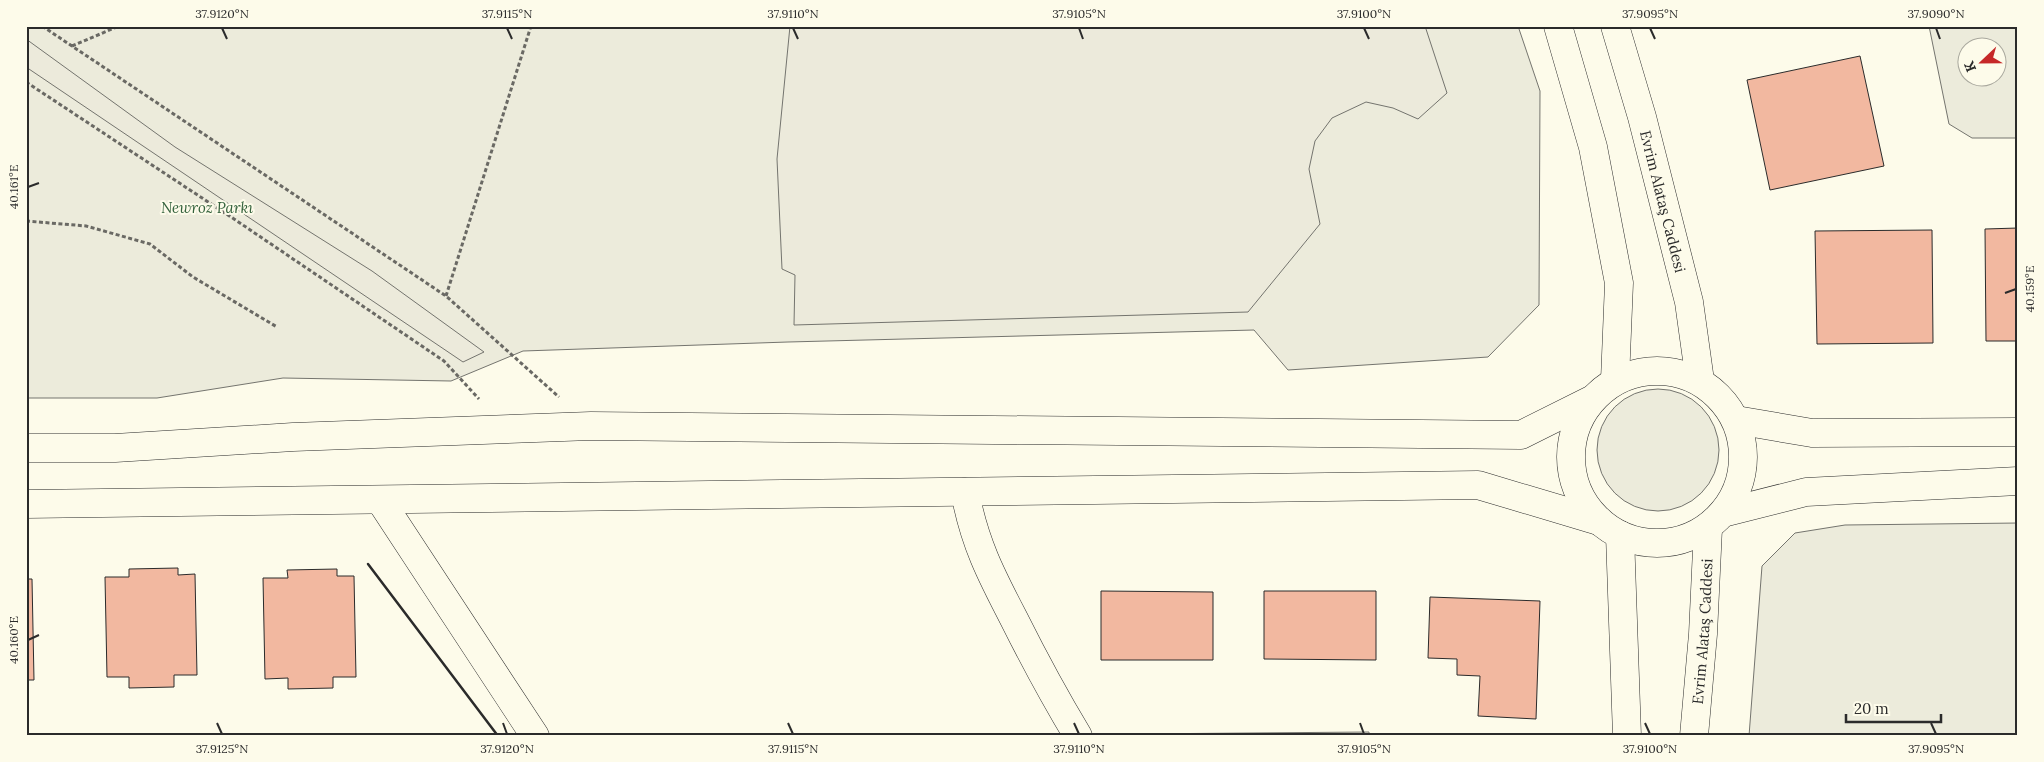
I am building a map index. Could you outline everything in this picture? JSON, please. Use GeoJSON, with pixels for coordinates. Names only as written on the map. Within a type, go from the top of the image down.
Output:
{"type":"FeatureCollection","features":[{"type":"Feature","properties":{"kind":"main road"},"geometry":{"type":"LineString","coordinates":[[1558,26],[1593,147],[1618,284],[1615,380]]}},
{"type":"Feature","properties":{"kind":"main road","name":"Evrim Alataş Caddesi"},"geometry":{"type":"LineString","coordinates":[[1615,26],[1642,117],[1689,302],[1700,381]]}},
{"type":"Feature","properties":{"kind":"main road"},"geometry":{"type":"LineString","coordinates":[[26,448],[114,448],[293,437],[591,426],[1520,435],[1591,400],[1615,380],[1642,371],[1672,370],[1700,381],[1722,399],[1736,420],[1743,444],[1744,468],[1737,492],[1715,520]]}},
{"type":"Feature","properties":{"kind":"main road"},"geometry":{"type":"LineString","coordinates":[[1591,400],[1579,419],[1572,440],[1571,462],[1575,484],[1585,504],[1609,528],[1627,736]]}},
{"type":"Feature","properties":{"kind":"main road"},"geometry":{"type":"LineString","coordinates":[[1736,420],[1812,433],[2018,432]]}},
{"type":"Feature","properties":{"kind":"main road"},"geometry":{"type":"LineString","coordinates":[[26,504],[1478,485],[1609,528],[1641,542],[1664,543],[1687,538],[1715,520],[1806,492],[2018,481]]}},
{"type":"Feature","properties":{"kind":"main road"},"geometry":{"type":"LineString","coordinates":[[965,492],[970,521],[985,563],[1045,681],[1078,736]]}},
{"type":"Feature","properties":{"kind":"main road"},"geometry":{"type":"LineString","coordinates":[[380,500],[535,736]]}},
{"type":"Feature","properties":{"kind":"main road","name":"Evrim Alataş Caddesi"},"geometry":{"type":"LineString","coordinates":[[1694,736],[1715,520]]}},
{"type":"Feature","properties":{"kind":"path"},"geometry":{"type":"LineString","coordinates":[[42,26],[446,296],[591,426]]}},
{"type":"Feature","properties":{"kind":"path"},"geometry":{"type":"LineString","coordinates":[[72,46],[119,26]]}},
{"type":"Feature","properties":{"kind":"path"},"geometry":{"type":"LineString","coordinates":[[446,296],[531,26]]}},
{"type":"Feature","properties":{"kind":"path"},"geometry":{"type":"LineString","coordinates":[[26,82],[234,219],[444,361],[507,429]]}},
{"type":"Feature","properties":{"kind":"path"},"geometry":{"type":"LineString","coordinates":[[26,221],[86,226],[150,244],[193,277],[277,327]]}},
{"type":"Feature","properties":{"kind":"green space","name":"Newroz Parkı"},"geometry":{"type":"Polygon","coordinates":[[[26,26],[1518,26],[1540,91],[1539,305],[1488,357],[1288,370],[1254,330],[523,351],[451,381],[283,378],[157,398],[26,398],[26,26]]]}},
{"type":"Feature","properties":{"kind":"green space"},"geometry":{"type":"Polygon","coordinates":[[[1929,26],[2018,26],[2018,138],[1972,138],[1949,124],[1929,26]]]}},
{"type":"Feature","properties":{"kind":"green space"},"geometry":{"type":"Polygon","coordinates":[[[1658,389],[1670,390],[1681,394],[1701,407],[1714,427],[1718,438],[1718,462],[1714,473],[1701,493],[1681,506],[1670,510],[1658,511],[1646,510],[1635,506],[1615,493],[1602,473],[1598,462],[1597,450],[1598,438],[1602,427],[1615,407],[1635,394],[1646,390],[1658,389]]]}},
{"type":"Feature","properties":{"kind":"green space"},"geometry":{"type":"Polygon","coordinates":[[[2018,523],[2018,736],[1749,736],[1762,566],[1795,533],[1845,525],[2018,523]]]}},
{"type":"Feature","properties":{"kind":"green space"},"geometry":{"type":"Polygon","coordinates":[[[1369,732],[1369,736],[1132,736],[1131,734],[1369,732]]]}},
{"type":"Feature","properties":{"kind":"shaded area"},"geometry":{"type":"Polygon","coordinates":[[[790,26],[1425,26],[1447,93],[1418,119],[1393,108],[1366,102],[1332,118],[1315,141],[1309,169],[1320,224],[1248,312],[794,325],[795,275],[782,269],[777,159],[790,26]]]}},
{"type":"Feature","properties":{"kind":"shaded area"},"geometry":{"type":"Polygon","coordinates":[[[26,39],[175,147],[372,271],[484,352],[463,362],[26,67],[26,39]]]}},
{"type":"Feature","properties":{"kind":"building"},"geometry":{"type":"Polygon","coordinates":[[[1860,56],[1884,166],[1770,190],[1747,80],[1860,56]]]}},
{"type":"Feature","properties":{"kind":"building"},"geometry":{"type":"Polygon","coordinates":[[[2018,228],[2018,341],[1986,341],[1985,229],[2018,228]]]}},
{"type":"Feature","properties":{"kind":"building"},"geometry":{"type":"Polygon","coordinates":[[[1932,230],[1933,343],[1817,344],[1815,231],[1932,230]]]}},
{"type":"Feature","properties":{"kind":"building"},"geometry":{"type":"Polygon","coordinates":[[[178,568],[178,575],[195,574],[197,675],[174,675],[174,687],[129,688],[129,677],[107,677],[105,577],[129,577],[129,569],[178,568]]]}},
{"type":"Feature","properties":{"kind":"building"},"geometry":{"type":"Polygon","coordinates":[[[337,569],[337,576],[354,576],[356,677],[333,677],[333,688],[288,689],[288,678],[265,679],[263,578],[288,578],[287,570],[337,569]]]}},
{"type":"Feature","properties":{"kind":"building"},"geometry":{"type":"Polygon","coordinates":[[[26,579],[32,579],[34,680],[26,680],[26,579]]]}},
{"type":"Feature","properties":{"kind":"building"},"geometry":{"type":"Polygon","coordinates":[[[1101,591],[1213,592],[1213,660],[1101,660],[1101,591]]]}},
{"type":"Feature","properties":{"kind":"building"},"geometry":{"type":"Polygon","coordinates":[[[1264,591],[1376,591],[1376,660],[1264,659],[1264,591]]]}},
{"type":"Feature","properties":{"kind":"building"},"geometry":{"type":"Polygon","coordinates":[[[1430,597],[1540,601],[1536,719],[1478,716],[1480,676],[1457,675],[1457,659],[1428,658],[1430,597]]]}},
{"type":"Feature","properties":{"kind":"wall"},"geometry":{"type":"LineString","coordinates":[[368,564],[498,736]]}}]}
